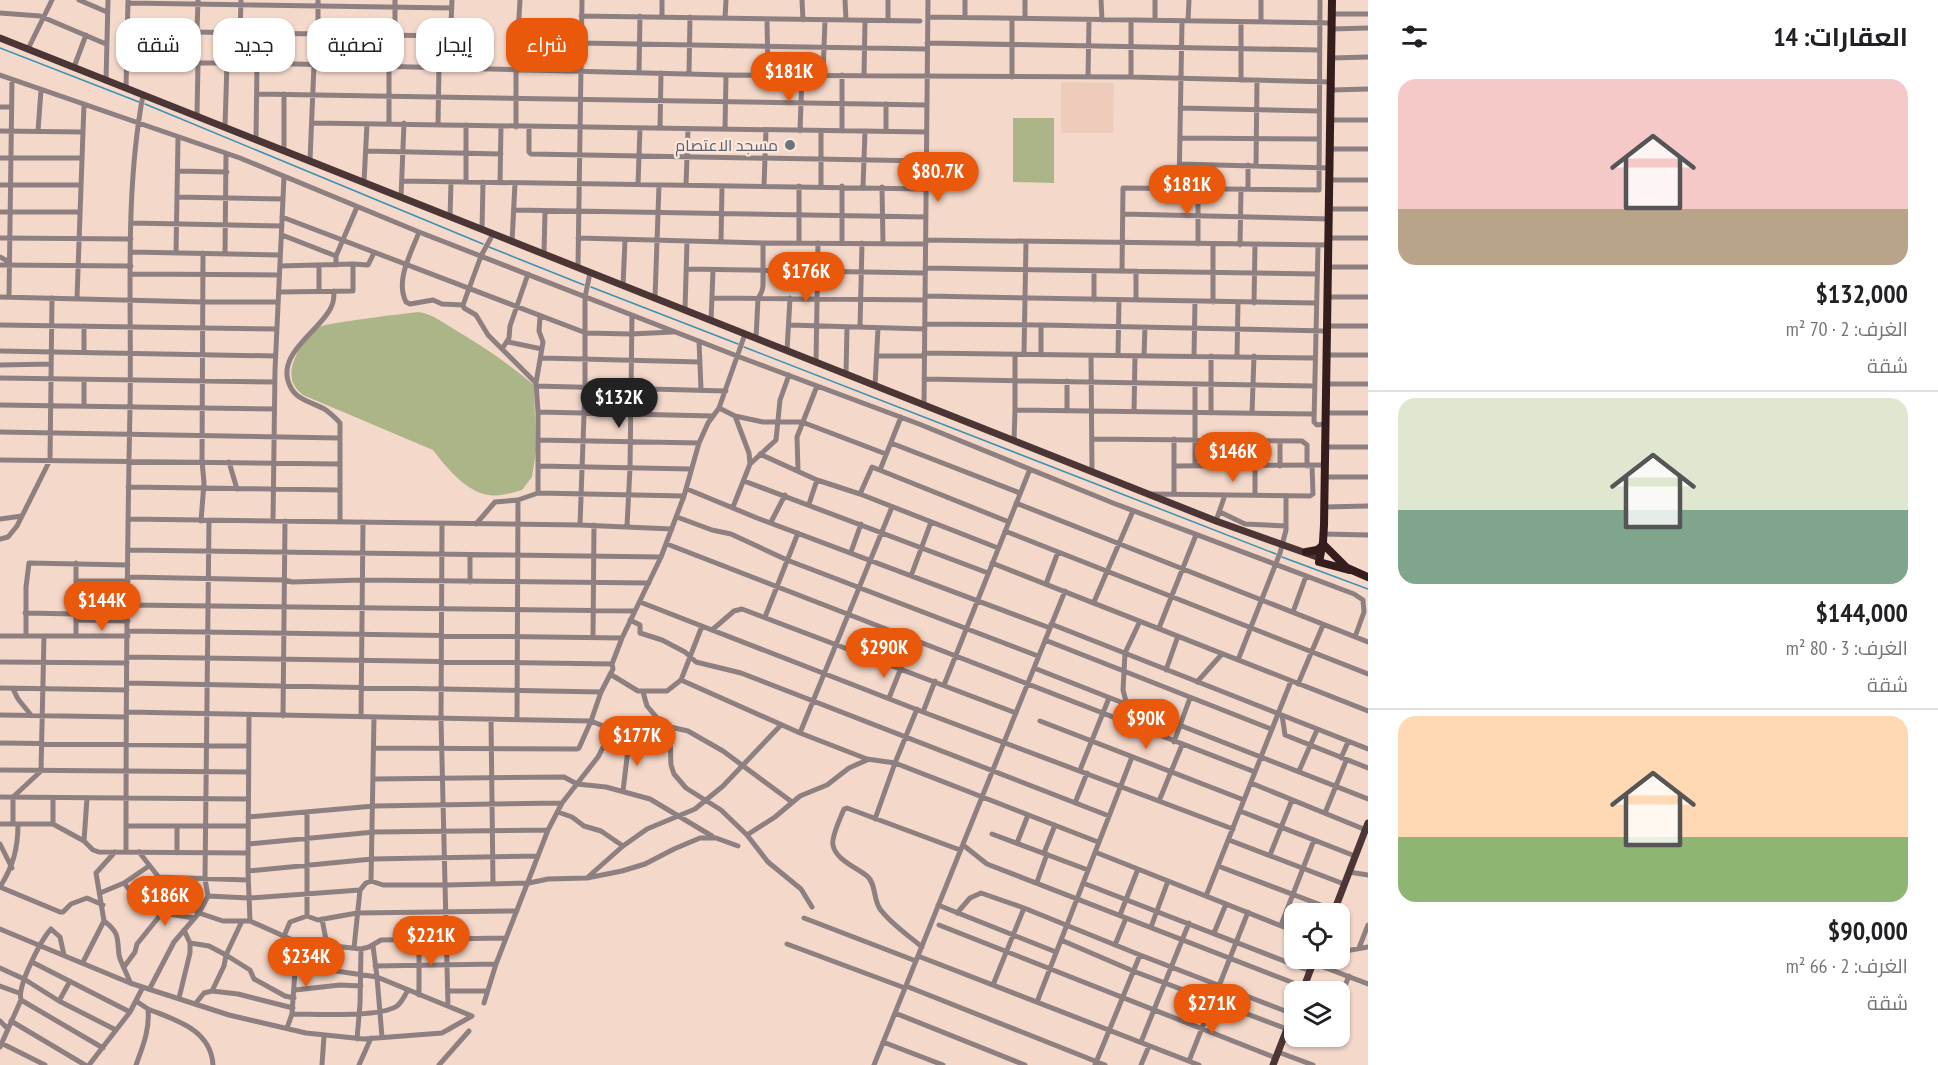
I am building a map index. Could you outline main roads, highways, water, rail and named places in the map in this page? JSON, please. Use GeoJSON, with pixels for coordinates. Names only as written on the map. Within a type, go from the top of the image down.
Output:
{"type":"FeatureCollection","features":[{"type":"Feature","properties":{"kind":"highway"},"geometry":{"type":"LineString","coordinates":[[1332,0],[1330,219],[1322,561],[1368,577]]}},
{"type":"Feature","properties":{"kind":"highway"},"geometry":{"type":"LineString","coordinates":[[1306,552],[1317,550],[1323,542]]}},
{"type":"Feature","properties":{"kind":"highway"},"geometry":{"type":"LineString","coordinates":[[1323,542],[1348,569]]}},
{"type":"Feature","properties":{"kind":"main road"},"geometry":{"type":"LineString","coordinates":[[0,38],[1216,522],[1322,561]]}},
{"type":"Feature","properties":{"kind":"main road"},"geometry":{"type":"LineString","coordinates":[[1297,550],[1322,561]]}},
{"type":"Feature","properties":{"kind":"main road"},"geometry":{"type":"LineString","coordinates":[[1337,903],[1367,826]]}},
{"type":"Feature","properties":{"kind":"main road"},"geometry":{"type":"LineString","coordinates":[[1276,1059],[1284,1037]]}},
{"type":"Feature","properties":{"kind":"waterway"},"geometry":{"type":"LineString","coordinates":[[0,48],[139,102]]}},
{"type":"Feature","properties":{"kind":"waterway"},"geometry":{"type":"LineString","coordinates":[[145,104],[483,244]]}},
{"type":"Feature","properties":{"kind":"waterway"},"geometry":{"type":"LineString","coordinates":[[489,247],[584,285]]}},
{"type":"Feature","properties":{"kind":"waterway"},"geometry":{"type":"LineString","coordinates":[[591,287],[738,344]]}},
{"type":"Feature","properties":{"kind":"waterway"},"geometry":{"type":"LineString","coordinates":[[744,347],[1276,554]]}},
{"type":"Feature","properties":{"kind":"waterway"},"geometry":{"type":"LineString","coordinates":[[1282,557],[1368,589]]}},
{"type":"Feature","properties":{"kind":"place","name":"مسجد الاعتصام"},"geometry":{"type":"Point","coordinates":[790,145]}}]}
